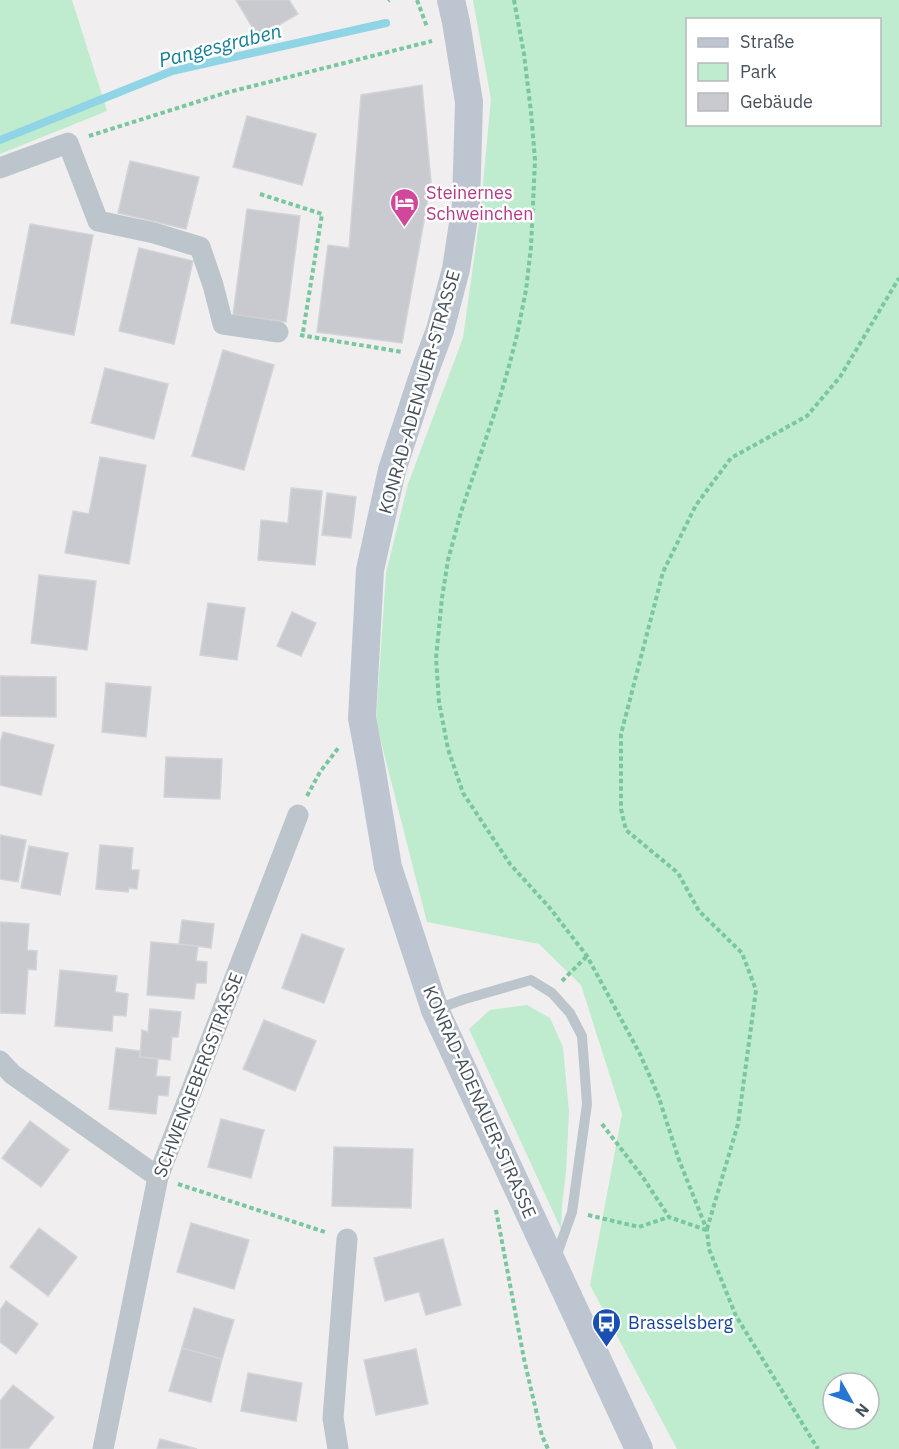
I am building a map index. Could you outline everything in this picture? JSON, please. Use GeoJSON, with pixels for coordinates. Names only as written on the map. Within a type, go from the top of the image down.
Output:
{"type":"FeatureCollection","features":[{"type":"Feature","properties":{"kind":"main road","name":"KONRAD-ADENAUER-STRASSE"},"geometry":{"type":"LineString","coordinates":[[451,0],[469,102],[466,204],[456,269],[442,320],[392,470],[370,570],[362,718],[388,867],[435,1010],[639,1449]]}},
{"type":"Feature","properties":{"kind":"street"},"geometry":{"type":"LineString","coordinates":[[0,168],[68,143],[98,221],[154,233],[200,247],[223,324],[278,332]]}},
{"type":"Feature","properties":{"kind":"street","name":"SCHWENGEBERGSTRASSE"},"geometry":{"type":"LineString","coordinates":[[103,1449],[158,1177],[298,815]]}},
{"type":"Feature","properties":{"kind":"street"},"geometry":{"type":"LineString","coordinates":[[0,1061],[12,1074],[158,1177]]}},
{"type":"Feature","properties":{"kind":"street"},"geometry":{"type":"LineString","coordinates":[[338,1449],[333,1418],[347,1239]]}},
{"type":"Feature","properties":{"kind":"lane"},"geometry":{"type":"LineString","coordinates":[[435,1010],[531,980],[552,993],[570,1013],[582,1036],[587,1104],[572,1212],[553,1266]]}},
{"type":"Feature","properties":{"kind":"path"},"geometry":{"type":"LineString","coordinates":[[514,0],[524,54],[535,160],[531,247],[526,290],[511,356],[448,560],[436,658],[439,702],[448,749],[463,793],[510,864],[549,907],[587,956],[640,1054],[658,1095],[707,1230],[709,1249],[736,1316],[818,1449]]}},
{"type":"Feature","properties":{"kind":"path"},"geometry":{"type":"LineString","coordinates":[[68,143],[225,93],[432,40]]}},
{"type":"Feature","properties":{"kind":"path"},"geometry":{"type":"LineString","coordinates":[[260,194],[322,214],[303,336]]}},
{"type":"Feature","properties":{"kind":"path"},"geometry":{"type":"LineString","coordinates":[[707,1230],[738,1124],[756,990],[742,953],[699,911],[678,873],[626,830],[621,809],[621,734],[663,572],[696,505],[731,458],[807,416],[840,376],[899,278]]}},
{"type":"Feature","properties":{"kind":"path"},"geometry":{"type":"LineString","coordinates":[[316,338],[412,354]]}},
{"type":"Feature","properties":{"kind":"path"},"geometry":{"type":"LineString","coordinates":[[298,815],[320,772],[362,718]]}},
{"type":"Feature","properties":{"kind":"path"},"geometry":{"type":"LineString","coordinates":[[552,993],[587,956]]}},
{"type":"Feature","properties":{"kind":"path"},"geometry":{"type":"LineString","coordinates":[[587,1104],[642,1176],[669,1217],[707,1230]]}},
{"type":"Feature","properties":{"kind":"path"},"geometry":{"type":"LineString","coordinates":[[158,1177],[347,1239]]}},
{"type":"Feature","properties":{"kind":"path"},"geometry":{"type":"LineString","coordinates":[[506,1260],[524,1359],[542,1436],[548,1449]]}},
{"type":"Feature","properties":{"kind":"green space"},"geometry":{"type":"Polygon","coordinates":[[[0,0],[72,0],[107,111],[0,154],[0,0]]]}},
{"type":"Feature","properties":{"kind":"green space"},"geometry":{"type":"Polygon","coordinates":[[[473,0],[899,0],[899,1449],[677,1449],[590,1285],[622,1114],[581,985],[539,944],[427,922],[376,722],[386,573],[408,484],[463,338],[480,216],[491,99],[473,0]]]}},
{"type":"Feature","properties":{"kind":"green space"},"geometry":{"type":"Polygon","coordinates":[[[527,1005],[550,1018],[563,1047],[569,1112],[561,1229],[469,1029],[490,1010],[527,1005]]]}},
{"type":"Feature","properties":{"kind":"building"},"geometry":{"type":"Polygon","coordinates":[[[236,0],[289,0],[298,14],[258,37],[236,0]]]}},
{"type":"Feature","properties":{"kind":"building"},"geometry":{"type":"Polygon","coordinates":[[[422,85],[431,182],[402,343],[317,332],[328,245],[349,248],[361,95],[422,85]]]}},
{"type":"Feature","properties":{"kind":"building"},"geometry":{"type":"Polygon","coordinates":[[[247,116],[316,134],[302,185],[233,167],[247,116]]]}},
{"type":"Feature","properties":{"kind":"building"},"geometry":{"type":"Polygon","coordinates":[[[130,161],[199,177],[186,229],[118,213],[130,161]]]}},
{"type":"Feature","properties":{"kind":"building"},"geometry":{"type":"Polygon","coordinates":[[[247,209],[300,216],[286,322],[233,315],[247,209]]]}},
{"type":"Feature","properties":{"kind":"building"},"geometry":{"type":"Polygon","coordinates":[[[30,224],[93,235],[74,335],[11,323],[30,224]]]}},
{"type":"Feature","properties":{"kind":"building"},"geometry":{"type":"Polygon","coordinates":[[[139,248],[193,261],[174,344],[119,331],[139,248]]]}},
{"type":"Feature","properties":{"kind":"building"},"geometry":{"type":"Polygon","coordinates":[[[223,350],[274,365],[244,470],[192,456],[223,350]]]}},
{"type":"Feature","properties":{"kind":"building"},"geometry":{"type":"Polygon","coordinates":[[[105,368],[168,384],[154,439],[91,423],[105,368]]]}},
{"type":"Feature","properties":{"kind":"building"},"geometry":{"type":"Polygon","coordinates":[[[100,457],[146,465],[129,564],[65,553],[73,511],[89,514],[100,457]]]}},
{"type":"Feature","properties":{"kind":"building"},"geometry":{"type":"Polygon","coordinates":[[[291,488],[322,491],[315,565],[258,560],[261,520],[288,523],[291,488]]]}},
{"type":"Feature","properties":{"kind":"building"},"geometry":{"type":"Polygon","coordinates":[[[327,493],[356,497],[351,538],[322,535],[327,493]]]}},
{"type":"Feature","properties":{"kind":"building"},"geometry":{"type":"Polygon","coordinates":[[[39,575],[96,581],[87,650],[31,643],[39,575]]]}},
{"type":"Feature","properties":{"kind":"building"},"geometry":{"type":"Polygon","coordinates":[[[208,603],[245,608],[237,660],[200,655],[208,603]]]}},
{"type":"Feature","properties":{"kind":"building"},"geometry":{"type":"Polygon","coordinates":[[[292,612],[316,623],[301,656],[277,646],[292,612]]]}},
{"type":"Feature","properties":{"kind":"building"},"geometry":{"type":"Polygon","coordinates":[[[0,676],[56,677],[56,717],[0,716],[0,676]]]}},
{"type":"Feature","properties":{"kind":"building"},"geometry":{"type":"Polygon","coordinates":[[[106,683],[151,687],[146,737],[102,732],[106,683]]]}},
{"type":"Feature","properties":{"kind":"building"},"geometry":{"type":"Polygon","coordinates":[[[3,732],[54,745],[41,795],[0,785],[0,744],[3,732]]]}},
{"type":"Feature","properties":{"kind":"building"},"geometry":{"type":"Polygon","coordinates":[[[166,757],[222,759],[220,799],[164,797],[166,757]]]}},
{"type":"Feature","properties":{"kind":"building"},"geometry":{"type":"Polygon","coordinates":[[[0,835],[26,840],[18,882],[0,879],[0,835]]]}},
{"type":"Feature","properties":{"kind":"building"},"geometry":{"type":"Polygon","coordinates":[[[100,845],[133,848],[131,870],[139,870],[137,889],[129,888],[128,892],[96,889],[100,845]]]}},
{"type":"Feature","properties":{"kind":"building"},"geometry":{"type":"Polygon","coordinates":[[[29,846],[68,853],[60,895],[21,888],[29,846]]]}},
{"type":"Feature","properties":{"kind":"building"},"geometry":{"type":"Polygon","coordinates":[[[182,920],[214,924],[211,948],[179,944],[182,920]]]}},
{"type":"Feature","properties":{"kind":"building"},"geometry":{"type":"Polygon","coordinates":[[[0,922],[29,924],[27,950],[37,951],[36,970],[28,969],[25,1014],[0,1013],[0,922]]]}},
{"type":"Feature","properties":{"kind":"building"},"geometry":{"type":"Polygon","coordinates":[[[302,934],[344,949],[324,1003],[282,988],[302,934]]]}},
{"type":"Feature","properties":{"kind":"building"},"geometry":{"type":"Polygon","coordinates":[[[151,942],[198,946],[196,961],[207,962],[206,983],[196,983],[194,999],[147,995],[151,942]]]}},
{"type":"Feature","properties":{"kind":"building"},"geometry":{"type":"Polygon","coordinates":[[[60,970],[117,976],[115,992],[128,994],[126,1016],[113,1015],[112,1031],[55,1026],[60,970]]]}},
{"type":"Feature","properties":{"kind":"building"},"geometry":{"type":"Polygon","coordinates":[[[150,1009],[181,1012],[178,1037],[172,1037],[170,1060],[140,1057],[142,1030],[148,1032],[150,1009]]]}},
{"type":"Feature","properties":{"kind":"building"},"geometry":{"type":"Polygon","coordinates":[[[264,1020],[316,1041],[295,1091],[243,1069],[264,1020]]]}},
{"type":"Feature","properties":{"kind":"building"},"geometry":{"type":"Polygon","coordinates":[[[116,1048],[140,1051],[140,1057],[158,1059],[156,1076],[170,1077],[168,1096],[158,1095],[156,1114],[109,1109],[116,1048]]]}},
{"type":"Feature","properties":{"kind":"building"},"geometry":{"type":"Polygon","coordinates":[[[221,1119],[264,1130],[251,1178],[208,1167],[221,1119]]]}},
{"type":"Feature","properties":{"kind":"building"},"geometry":{"type":"Polygon","coordinates":[[[30,1121],[69,1150],[41,1187],[2,1158],[30,1121]]]}},
{"type":"Feature","properties":{"kind":"building"},"geometry":{"type":"Polygon","coordinates":[[[334,1147],[413,1149],[411,1208],[332,1206],[334,1147]]]}},
{"type":"Feature","properties":{"kind":"building"},"geometry":{"type":"Polygon","coordinates":[[[191,1223],[249,1240],[234,1289],[177,1272],[191,1223]]]}},
{"type":"Feature","properties":{"kind":"building"},"geometry":{"type":"Polygon","coordinates":[[[39,1228],[77,1257],[48,1296],[10,1267],[39,1228]]]}},
{"type":"Feature","properties":{"kind":"building"},"geometry":{"type":"Polygon","coordinates":[[[443,1239],[461,1305],[426,1315],[419,1292],[385,1301],[374,1258],[443,1239]]]}},
{"type":"Feature","properties":{"kind":"building"},"geometry":{"type":"Polygon","coordinates":[[[6,1301],[38,1324],[16,1354],[0,1342],[0,1310],[6,1301]]]}},
{"type":"Feature","properties":{"kind":"building"},"geometry":{"type":"Polygon","coordinates":[[[194,1308],[234,1320],[222,1359],[182,1348],[194,1308]]]}},
{"type":"Feature","properties":{"kind":"building"},"geometry":{"type":"Polygon","coordinates":[[[182,1348],[222,1359],[211,1402],[169,1391],[182,1348]]]}},
{"type":"Feature","properties":{"kind":"building"},"geometry":{"type":"Polygon","coordinates":[[[416,1349],[428,1404],[376,1415],[364,1360],[416,1349]]]}},
{"type":"Feature","properties":{"kind":"building"},"geometry":{"type":"Polygon","coordinates":[[[248,1373],[302,1383],[296,1421],[241,1411],[248,1373]]]}},
{"type":"Feature","properties":{"kind":"building"},"geometry":{"type":"Polygon","coordinates":[[[13,1385],[54,1417],[28,1449],[0,1449],[0,1401],[13,1385]]]}},
{"type":"Feature","properties":{"kind":"building"},"geometry":{"type":"Polygon","coordinates":[[[160,1439],[197,1449],[157,1449],[160,1439]]]}},
{"type":"Feature","properties":{"kind":"waterway","name":"Pangesgraben"},"geometry":{"type":"LineString","coordinates":[[0,140],[172,71],[386,23]]}},
{"type":"Feature","properties":{"kind":"place","name":"Steinernes Schweinchen"},"geometry":{"type":"Point","coordinates":[405,228]}},
{"type":"Feature","properties":{"kind":"place","name":"Brasselsberg"},"geometry":{"type":"Point","coordinates":[607,1348]}}]}
